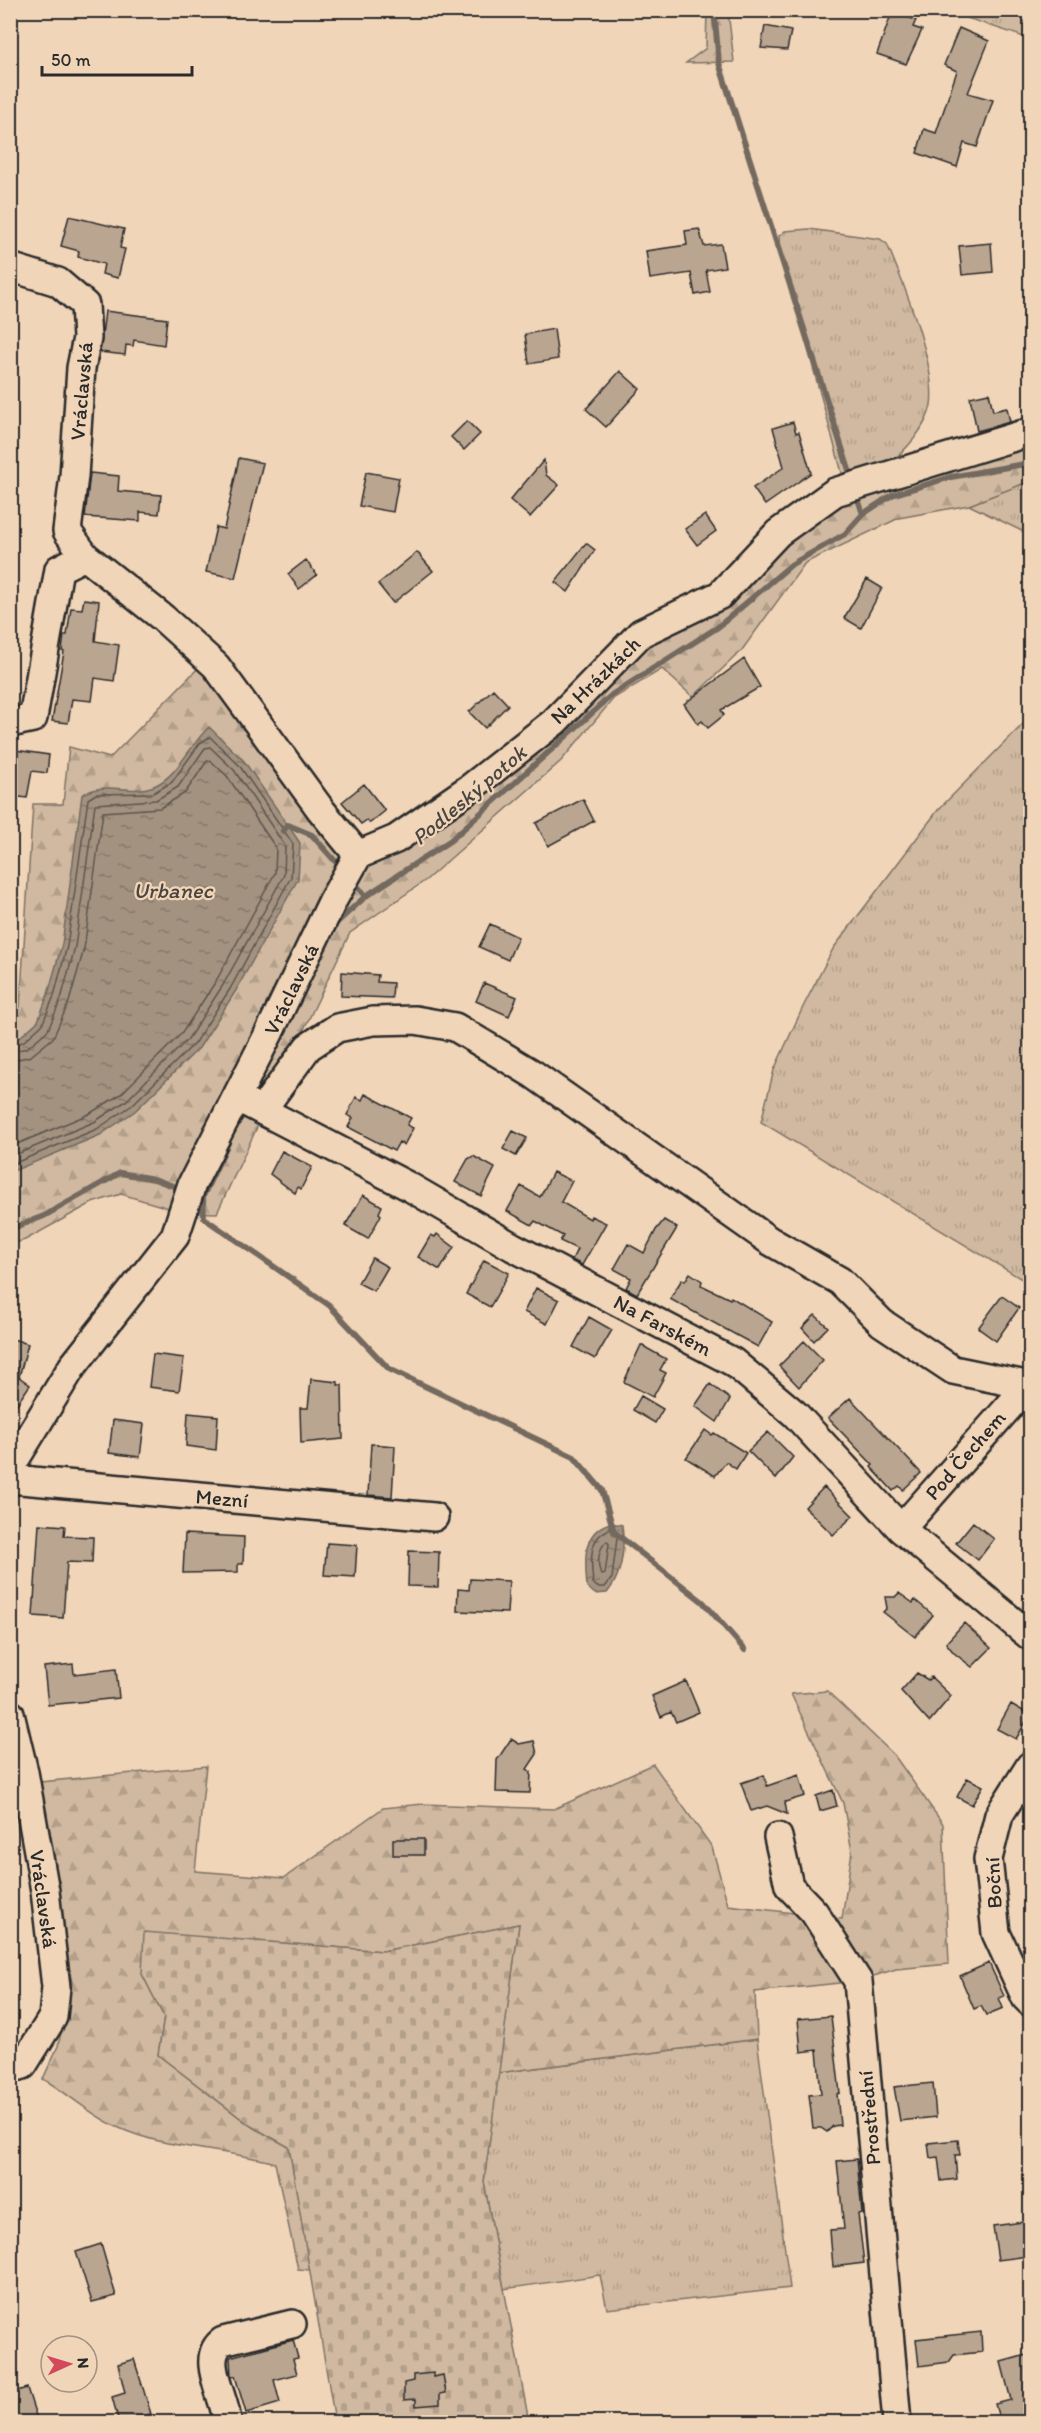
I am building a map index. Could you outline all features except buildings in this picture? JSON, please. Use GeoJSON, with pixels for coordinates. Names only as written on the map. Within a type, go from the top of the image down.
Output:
{"type":"FeatureCollection","features":[{"type":"Feature","properties":{"kind":"street","name":"Vráclavská"},"geometry":{"type":"LineString","coordinates":[[10,267],[58,282],[85,305],[87,338],[81,368],[74,476],[67,531],[85,556],[163,618],[216,666],[321,810],[358,855],[333,900],[248,1103],[189,1190],[175,1236],[72,1367],[10,1468]]}},
{"type":"Feature","properties":{"kind":"street","name":"Na Hrázkách"},"geometry":{"type":"LineString","coordinates":[[358,855],[396,839],[470,788],[554,722],[640,633],[720,595],[778,533],[835,492],[1030,432]]}},
{"type":"Feature","properties":{"kind":"street"},"geometry":{"type":"LineString","coordinates":[[10,723],[33,718],[59,569],[85,556]]}},
{"type":"Feature","properties":{"kind":"street"},"geometry":{"type":"LineString","coordinates":[[248,1103],[308,1047],[337,1028],[373,1021],[415,1020],[456,1027],[533,1074],[770,1241],[840,1281],[882,1323],[953,1370],[1028,1384]]}},
{"type":"Feature","properties":{"kind":"street","name":"Na Farském"},"geometry":{"type":"LineString","coordinates":[[248,1103],[408,1186],[513,1247],[733,1362],[795,1414],[901,1529],[1030,1636]]}},
{"type":"Feature","properties":{"kind":"street","name":"Pod Čechem"},"geometry":{"type":"LineString","coordinates":[[901,1529],[1028,1384]]}},
{"type":"Feature","properties":{"kind":"street","name":"Mezní"},"geometry":{"type":"LineString","coordinates":[[10,1479],[434,1517]]}},
{"type":"Feature","properties":{"kind":"street","name":"Vráclavská"},"geometry":{"type":"LineString","coordinates":[[10,1714],[43,1881],[56,1987],[53,2017],[23,2065],[10,2069]]}},
{"type":"Feature","properties":{"kind":"street","name":"Boční"},"geometry":{"type":"LineString","coordinates":[[1030,1766],[999,1815],[988,1859],[996,1933],[1026,1998],[1030,2002]]}},
{"type":"Feature","properties":{"kind":"street","name":"Prostřední"},"geometry":{"type":"LineString","coordinates":[[778,1837],[789,1886],[814,1912],[858,1981],[897,2422]]}},
{"type":"Feature","properties":{"kind":"street"},"geometry":{"type":"LineString","coordinates":[[227,2422],[213,2367],[215,2349],[223,2341],[292,2324]]}},
{"type":"Feature","properties":{"kind":"green space"},"geometry":{"type":"Polygon","coordinates":[[[707,11],[728,11],[734,62],[686,63],[706,48],[707,11]]]}},
{"type":"Feature","properties":{"kind":"green space"},"geometry":{"type":"Polygon","coordinates":[[[1030,11],[1030,39],[949,12],[1030,11]]]}},
{"type":"Feature","properties":{"kind":"green space"},"geometry":{"type":"Polygon","coordinates":[[[809,229],[880,239],[887,244],[917,324],[929,368],[931,405],[915,438],[888,463],[844,480],[780,248],[779,236],[785,231],[809,229]]]}},
{"type":"Feature","properties":{"kind":"green space"},"geometry":{"type":"Polygon","coordinates":[[[1030,436],[1030,481],[969,505],[899,518],[805,563],[742,650],[693,697],[662,669],[614,698],[561,761],[426,880],[350,933],[282,1075],[273,1085],[260,1093],[241,1092],[362,857],[835,495],[1030,436]]]}},
{"type":"Feature","properties":{"kind":"green space"},"geometry":{"type":"Polygon","coordinates":[[[1030,481],[1030,535],[969,505],[1030,481]]]}},
{"type":"Feature","properties":{"kind":"green space"},"geometry":{"type":"Polygon","coordinates":[[[207,659],[358,855],[230,1109],[259,1123],[217,1213],[182,1212],[121,1194],[92,1203],[25,1240],[11,1244],[10,1007],[20,1007],[33,804],[63,804],[69,747],[110,758],[207,659]]]}},
{"type":"Feature","properties":{"kind":"green space"},"geometry":{"type":"Polygon","coordinates":[[[1030,717],[1030,1284],[761,1122],[774,1070],[833,949],[938,810],[1030,717]]]}},
{"type":"Feature","properties":{"kind":"green space"},"geometry":{"type":"Polygon","coordinates":[[[827,1691],[894,1755],[943,1824],[949,1964],[896,1969],[858,1981],[755,1992],[757,2039],[498,2073],[519,1924],[383,1951],[229,1939],[142,1974],[164,2017],[158,2055],[251,2126],[289,2147],[310,2270],[298,2269],[275,2163],[175,2145],[136,2135],[98,2116],[43,2079],[58,2046],[72,1983],[40,1782],[206,1766],[195,1871],[284,1878],[383,1808],[423,1804],[554,1809],[653,1764],[712,1847],[728,1905],[842,1919],[852,1851],[843,1803],[791,1694],[827,1691]]]}},
{"type":"Feature","properties":{"kind":"green space"},"geometry":{"type":"Polygon","coordinates":[[[519,1924],[484,2182],[529,2422],[335,2422],[289,2147],[251,2126],[158,2055],[164,2017],[142,1974],[144,1932],[383,1951],[519,1924]]]}},
{"type":"Feature","properties":{"kind":"green space"},"geometry":{"type":"Polygon","coordinates":[[[757,2039],[790,2288],[607,2309],[600,2275],[504,2289],[484,2182],[498,2073],[757,2039]]]}},
{"type":"Feature","properties":{"kind":"water","name":"Urbanec"},"geometry":{"type":"Polygon","coordinates":[[[209,727],[244,761],[300,843],[298,879],[235,992],[199,1048],[135,1111],[100,1135],[11,1172],[11,1039],[20,1037],[38,1021],[48,994],[62,944],[82,795],[108,788],[142,789],[160,783],[176,769],[209,727]]]}},
{"type":"Feature","properties":{"kind":"water"},"geometry":{"type":"Polygon","coordinates":[[[610,1523],[622,1525],[622,1561],[617,1578],[607,1593],[595,1594],[587,1587],[587,1549],[594,1533],[610,1523]]]}},
{"type":"Feature","properties":{"kind":"waterway"},"geometry":{"type":"LineString","coordinates":[[714,10],[719,63],[849,470]]}},
{"type":"Feature","properties":{"kind":"waterway","name":"Podleský potok"},"geometry":{"type":"LineString","coordinates":[[333,926],[366,896],[451,840],[613,694],[718,627],[792,564],[845,534],[863,514],[892,495],[951,477],[1030,463]]}},
{"type":"Feature","properties":{"kind":"waterway"},"geometry":{"type":"LineString","coordinates":[[859,502],[863,514]]}},
{"type":"Feature","properties":{"kind":"waterway"},"geometry":{"type":"LineString","coordinates":[[283,831],[288,825],[312,835],[335,861]]}},
{"type":"Feature","properties":{"kind":"waterway"},"geometry":{"type":"LineString","coordinates":[[358,887],[366,896]]}},
{"type":"Feature","properties":{"kind":"waterway","name":"Podleský potok"},"geometry":{"type":"LineString","coordinates":[[197,1194],[203,1196],[228,1143]]}},
{"type":"Feature","properties":{"kind":"waterway","name":"Podleský potok"},"geometry":{"type":"LineString","coordinates":[[10,1229],[44,1216],[120,1173],[154,1179],[184,1190]]}},
{"type":"Feature","properties":{"kind":"waterway"},"geometry":{"type":"LineString","coordinates":[[203,1196],[204,1218],[329,1305],[389,1369],[574,1457],[602,1490],[614,1532],[703,1602],[745,1650]]}}]}
